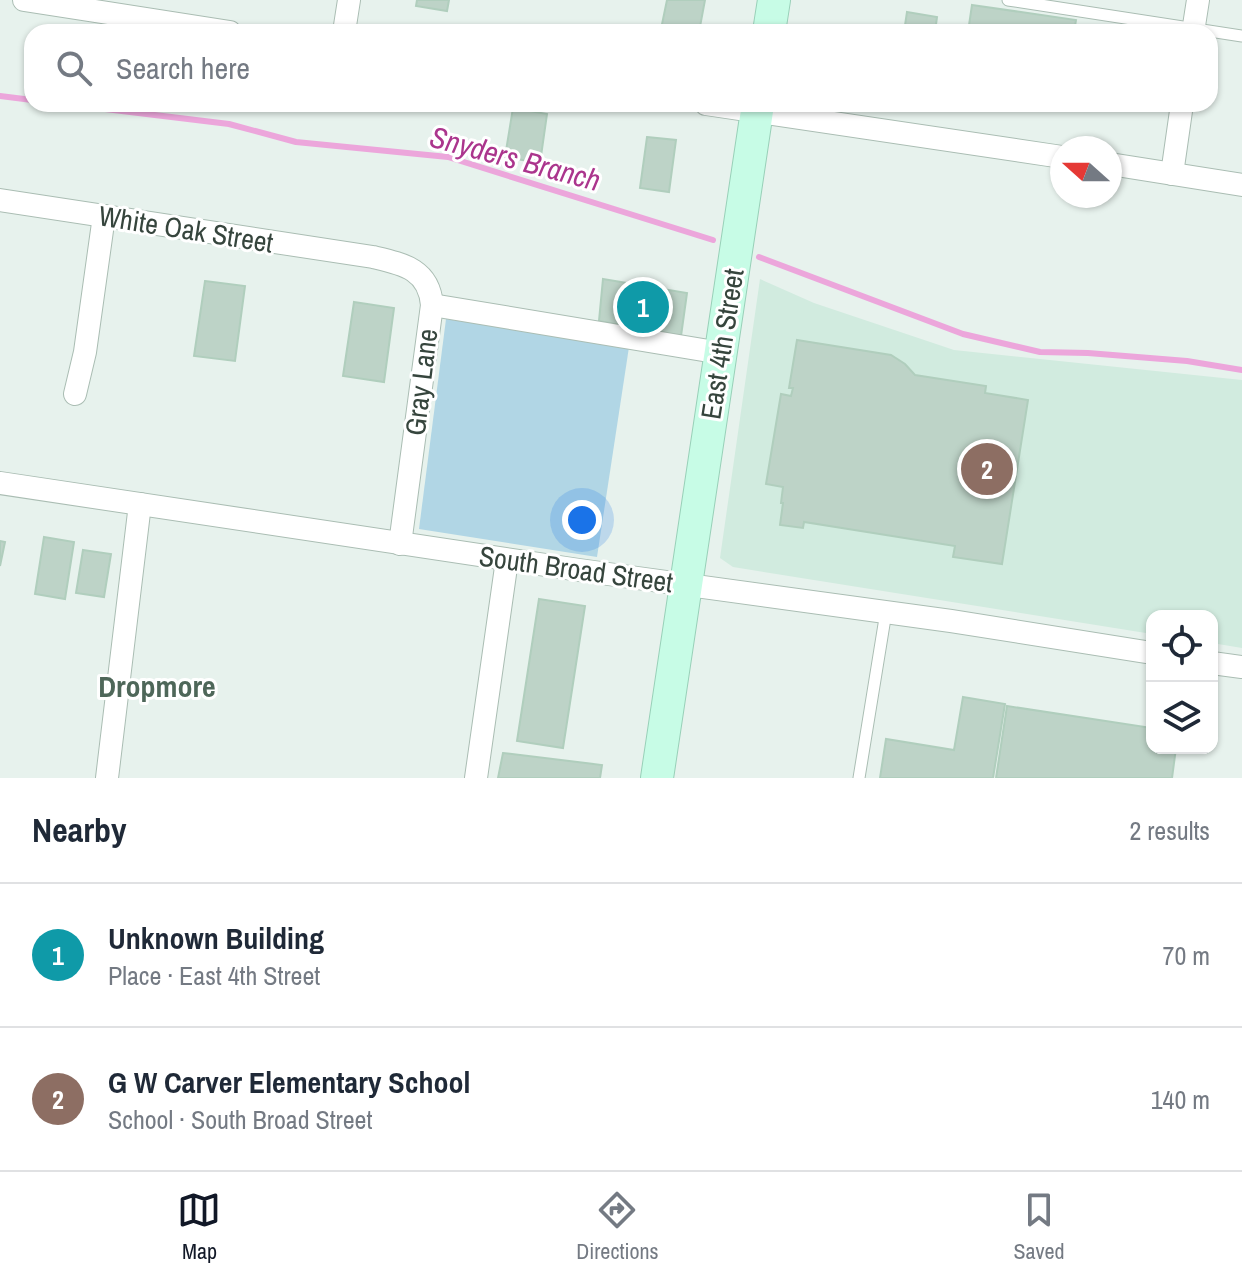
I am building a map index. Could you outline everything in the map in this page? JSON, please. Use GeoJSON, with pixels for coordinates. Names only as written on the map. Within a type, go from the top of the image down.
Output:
{"type":"FeatureCollection","features":[{"type":"Feature","properties":{"kind":"main road"},"geometry":{"type":"LineString","coordinates":[[770,24],[774,0]]}},
{"type":"Feature","properties":{"kind":"main road","name":"East 4th Street"},"geometry":{"type":"LineString","coordinates":[[657,778],[756,112]]}},
{"type":"Feature","properties":{"kind":"street"},"geometry":{"type":"LineString","coordinates":[[24,0],[178,24]]}},
{"type":"Feature","properties":{"kind":"street"},"geometry":{"type":"LineString","coordinates":[[345,24],[349,0]]}},
{"type":"Feature","properties":{"kind":"street"},"geometry":{"type":"LineString","coordinates":[[1194,24],[1198,0]]}},
{"type":"Feature","properties":{"kind":"street"},"geometry":{"type":"LineString","coordinates":[[782,112],[1050,155]]}},
{"type":"Feature","properties":{"kind":"street"},"geometry":{"type":"LineString","coordinates":[[1172,174],[1181,112]]}},
{"type":"Feature","properties":{"kind":"street"},"geometry":{"type":"LineString","coordinates":[[1122,166],[1242,185]]}},
{"type":"Feature","properties":{"kind":"street","name":"White Oak Street"},"geometry":{"type":"LineString","coordinates":[[0,200],[373,257]]}},
{"type":"Feature","properties":{"kind":"street"},"geometry":{"type":"LineString","coordinates":[[75,394],[85,352],[104,216]]}},
{"type":"Feature","properties":{"kind":"street","name":"Gray Lane"},"geometry":{"type":"LineString","coordinates":[[373,257],[397,263],[419,274],[431,292],[432,305],[400,544]]}},
{"type":"Feature","properties":{"kind":"street"},"geometry":{"type":"LineString","coordinates":[[432,305],[721,353]]}},
{"type":"Feature","properties":{"kind":"street","name":"South Broad Street"},"geometry":{"type":"LineString","coordinates":[[0,483],[1146,652]]}},
{"type":"Feature","properties":{"kind":"street"},"geometry":{"type":"LineString","coordinates":[[107,778],[140,504]]}},
{"type":"Feature","properties":{"kind":"street"},"geometry":{"type":"LineString","coordinates":[[476,778],[507,560]]}},
{"type":"Feature","properties":{"kind":"street"},"geometry":{"type":"LineString","coordinates":[[1218,664],[1242,667]]}},
{"type":"Feature","properties":{"kind":"lane"},"geometry":{"type":"LineString","coordinates":[[1008,0],[1156,24]]}},
{"type":"Feature","properties":{"kind":"lane"},"geometry":{"type":"LineString","coordinates":[[1218,33],[1242,36]]}},
{"type":"Feature","properties":{"kind":"lane"},"geometry":{"type":"LineString","coordinates":[[859,778],[886,612]]}},
{"type":"Feature","properties":{"kind":"shaded area"},"geometry":{"type":"Polygon","coordinates":[[[760,279],[814,303],[954,350],[1242,380],[1242,648],[1218,644],[1218,610],[1146,610],[1146,633],[733,567],[720,558],[760,279]]]}},
{"type":"Feature","properties":{"kind":"shaded area"},"geometry":{"type":"Polygon","coordinates":[[[446,319],[629,347],[597,557],[419,529],[446,319]]]}},
{"type":"Feature","properties":{"kind":"building"},"geometry":{"type":"Polygon","coordinates":[[[417,0],[449,0],[447,11],[416,6],[417,0]]]}},
{"type":"Feature","properties":{"kind":"building"},"geometry":{"type":"Polygon","coordinates":[[[667,0],[705,0],[700,24],[662,24],[667,0]]]}},
{"type":"Feature","properties":{"kind":"building"},"geometry":{"type":"Polygon","coordinates":[[[972,5],[1076,20],[1075,24],[969,24],[972,5]]]}},
{"type":"Feature","properties":{"kind":"building"},"geometry":{"type":"Polygon","coordinates":[[[907,12],[937,17],[936,24],[905,24],[907,12]]]}},
{"type":"Feature","properties":{"kind":"building"},"geometry":{"type":"Polygon","coordinates":[[[512,112],[547,114],[540,163],[505,157],[512,112]]]}},
{"type":"Feature","properties":{"kind":"building"},"geometry":{"type":"Polygon","coordinates":[[[647,137],[676,140],[669,192],[640,188],[647,137]]]}},
{"type":"Feature","properties":{"kind":"building"},"geometry":{"type":"Polygon","coordinates":[[[603,279],[687,293],[681,336],[599,321],[603,279]]]}},
{"type":"Feature","properties":{"kind":"building"},"geometry":{"type":"Polygon","coordinates":[[[205,281],[245,286],[235,361],[194,356],[205,281]]]}},
{"type":"Feature","properties":{"kind":"building"},"geometry":{"type":"Polygon","coordinates":[[[354,302],[394,308],[384,382],[343,376],[354,302]]]}},
{"type":"Feature","properties":{"kind":"building"},"geometry":{"type":"Polygon","coordinates":[[[797,340],[891,355],[915,375],[986,386],[985,393],[1028,400],[1002,564],[953,557],[955,546],[804,522],[803,528],[780,525],[783,487],[766,484],[781,394],[791,396],[793,388],[789,388],[797,340]]]}},
{"type":"Feature","properties":{"kind":"building"},"geometry":{"type":"Polygon","coordinates":[[[44,537],[74,542],[65,599],[35,594],[44,537]]]}},
{"type":"Feature","properties":{"kind":"building"},"geometry":{"type":"Polygon","coordinates":[[[0,541],[5,542],[0,566],[0,541]]]}},
{"type":"Feature","properties":{"kind":"building"},"geometry":{"type":"Polygon","coordinates":[[[83,550],[111,554],[104,597],[76,593],[83,550]]]}},
{"type":"Feature","properties":{"kind":"building"},"geometry":{"type":"Polygon","coordinates":[[[539,599],[585,606],[563,748],[517,741],[539,599]]]}},
{"type":"Feature","properties":{"kind":"building"},"geometry":{"type":"Polygon","coordinates":[[[963,697],[1005,704],[993,778],[880,778],[886,739],[954,750],[963,697]]]}},
{"type":"Feature","properties":{"kind":"building"},"geometry":{"type":"Polygon","coordinates":[[[1007,706],[1146,727],[1146,754],[1175,754],[1172,778],[996,778],[1007,706]]]}},
{"type":"Feature","properties":{"kind":"building"},"geometry":{"type":"Polygon","coordinates":[[[503,753],[602,765],[600,778],[498,778],[503,753]]]}},
{"type":"Feature","properties":{"kind":"waterway","name":"Snyders Branch"},"geometry":{"type":"LineString","coordinates":[[0,96],[24,99]]}},
{"type":"Feature","properties":{"kind":"waterway","name":"Snyders Branch"},"geometry":{"type":"LineString","coordinates":[[130,112],[229,124],[296,142],[448,157],[713,240]]}},
{"type":"Feature","properties":{"kind":"waterway","name":"Snyders Branch"},"geometry":{"type":"LineString","coordinates":[[759,257],[963,334],[1040,352],[1187,361],[1242,370]]}},
{"type":"Feature","properties":{"kind":"place","name":"Unknown Building"},"geometry":{"type":"Point","coordinates":[643,307]}},
{"type":"Feature","properties":{"kind":"place","name":"G W Carver Elementary School"},"geometry":{"type":"Point","coordinates":[987,469]}},
{"type":"Feature","properties":{"kind":"district","name":"Dropmore"},"geometry":{"type":"Point","coordinates":[157,687]}}]}
